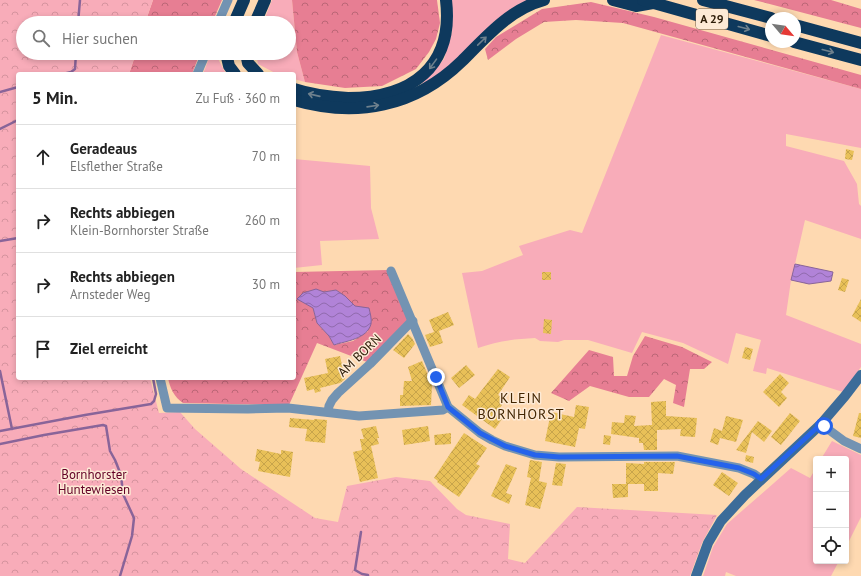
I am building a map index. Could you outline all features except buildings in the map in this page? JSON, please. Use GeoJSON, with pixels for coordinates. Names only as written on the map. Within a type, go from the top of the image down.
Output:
{"type":"FeatureCollection","features":[{"type":"Feature","properties":{"kind":"highway"},"geometry":{"type":"LineString","coordinates":[[237,16],[244,0]]}},
{"type":"Feature","properties":{"kind":"highway"},"geometry":{"type":"LineString","coordinates":[[258,16],[265,0]]}},
{"type":"Feature","properties":{"kind":"highway"},"geometry":{"type":"LineString","coordinates":[[296,90],[318,96],[361,98],[398,90],[411,84],[428,70],[436,61],[443,47],[448,17],[446,0]]}},
{"type":"Feature","properties":{"kind":"highway"},"geometry":{"type":"LineString","coordinates":[[296,101],[314,106],[358,108],[380,106],[420,92],[449,73],[503,22],[520,10],[544,0]]}},
{"type":"Feature","properties":{"kind":"highway"},"geometry":{"type":"LineString","coordinates":[[613,0],[636,6],[648,1]]}},
{"type":"Feature","properties":{"kind":"highway","name":"A 29"},"geometry":{"type":"LineString","coordinates":[[648,1],[765,34]]}},
{"type":"Feature","properties":{"kind":"highway","name":"A 29"},"geometry":{"type":"LineString","coordinates":[[709,1],[765,16]]}},
{"type":"Feature","properties":{"kind":"highway"},"geometry":{"type":"LineString","coordinates":[[801,27],[861,43]]}},
{"type":"Feature","properties":{"kind":"highway"},"geometry":{"type":"LineString","coordinates":[[801,44],[861,60]]}},
{"type":"Feature","properties":{"kind":"highway"},"geometry":{"type":"LineString","coordinates":[[228,60],[229,66],[234,72]]}},
{"type":"Feature","properties":{"kind":"highway"},"geometry":{"type":"LineString","coordinates":[[247,60],[248,63],[256,72]]}},
{"type":"Feature","properties":{"kind":"main road"},"geometry":{"type":"LineString","coordinates":[[696,576],[704,552],[713,533],[732,508],[821,424],[861,375]]}},
{"type":"Feature","properties":{"kind":"street"},"geometry":{"type":"LineString","coordinates":[[221,16],[228,0]]}},
{"type":"Feature","properties":{"kind":"street"},"geometry":{"type":"LineString","coordinates":[[198,72],[203,60]]}},
{"type":"Feature","properties":{"kind":"street"},"geometry":{"type":"LineString","coordinates":[[391,271],[448,407],[480,433],[492,440],[505,446],[535,455],[567,457],[677,456],[739,468],[754,474],[761,479]]}},
{"type":"Feature","properties":{"kind":"street","name":"AM BORN"},"geometry":{"type":"LineString","coordinates":[[328,412],[332,400],[338,393],[370,364],[413,321]]}},
{"type":"Feature","properties":{"kind":"street"},"geometry":{"type":"LineString","coordinates":[[160,380],[167,408],[288,408],[359,416],[443,410],[448,407]]}},
{"type":"Feature","properties":{"kind":"street"},"geometry":{"type":"LineString","coordinates":[[821,424],[844,441],[861,449]]}},
{"type":"Feature","properties":{"kind":"green space","name":"Bornhorster Huntewiesen"},"geometry":{"type":"Polygon","coordinates":[[[0,0],[153,0],[147,16],[16,16],[16,60],[134,60],[130,72],[16,72],[16,380],[151,380],[159,413],[180,412],[195,429],[241,469],[315,518],[338,522],[347,486],[396,477],[430,481],[457,509],[466,515],[510,524],[508,559],[525,563],[577,507],[717,515],[702,543],[690,576],[0,576],[0,0]]]}},
{"type":"Feature","properties":{"kind":"green space"},"geometry":{"type":"Polygon","coordinates":[[[153,0],[222,0],[215,16],[147,16],[153,0]]]}},
{"type":"Feature","properties":{"kind":"green space"},"geometry":{"type":"Polygon","coordinates":[[[272,0],[292,0],[294,16],[266,16],[272,0]]]}},
{"type":"Feature","properties":{"kind":"green space"},"geometry":{"type":"Polygon","coordinates":[[[292,0],[437,0],[440,23],[436,39],[429,52],[416,69],[382,86],[345,88],[305,82],[297,52],[296,16],[294,16],[292,0]]]}},
{"type":"Feature","properties":{"kind":"green space"},"geometry":{"type":"Polygon","coordinates":[[[451,0],[533,0],[462,57],[418,88],[444,59],[452,32],[451,0]]]}},
{"type":"Feature","properties":{"kind":"green space"},"geometry":{"type":"Polygon","coordinates":[[[754,0],[831,0],[861,9],[861,28],[801,12],[754,0]]]}},
{"type":"Feature","properties":{"kind":"green space"},"geometry":{"type":"Polygon","coordinates":[[[591,2],[654,17],[861,75],[861,89],[623,23],[576,20],[544,22],[516,39],[488,60],[485,49],[496,37],[542,9],[591,2]]]}},
{"type":"Feature","properties":{"kind":"green space"},"geometry":{"type":"Polygon","coordinates":[[[661,35],[861,89],[861,148],[786,134],[786,146],[844,161],[857,184],[859,204],[861,206],[861,239],[805,220],[791,280],[786,315],[861,344],[861,367],[843,392],[767,368],[766,374],[753,371],[761,340],[736,333],[728,364],[683,343],[642,332],[632,353],[588,340],[564,340],[558,342],[540,341],[535,338],[506,341],[478,348],[462,273],[482,271],[523,255],[519,246],[570,230],[582,233],[661,35]]]}},
{"type":"Feature","properties":{"kind":"green space"},"geometry":{"type":"Polygon","coordinates":[[[296,42],[297,52],[305,82],[296,80],[296,72],[273,72],[258,64],[257,60],[296,60],[296,42]]]}},
{"type":"Feature","properties":{"kind":"green space"},"geometry":{"type":"Polygon","coordinates":[[[134,60],[197,60],[193,72],[130,72],[134,60]]]}},
{"type":"Feature","properties":{"kind":"green space"},"geometry":{"type":"Polygon","coordinates":[[[208,60],[219,60],[225,72],[204,72],[208,60]]]}},
{"type":"Feature","properties":{"kind":"green space"},"geometry":{"type":"Polygon","coordinates":[[[296,159],[370,166],[371,208],[379,239],[320,241],[322,265],[296,268],[296,159]]]}},
{"type":"Feature","properties":{"kind":"green space"},"geometry":{"type":"Polygon","coordinates":[[[388,270],[409,321],[367,362],[317,343],[289,405],[183,403],[177,398],[169,380],[296,380],[296,272],[388,270]],[[336,290],[324,292],[313,308],[317,323],[329,336],[334,345],[353,341],[368,331],[355,308],[336,290]]]}},
{"type":"Feature","properties":{"kind":"green space"},"geometry":{"type":"Polygon","coordinates":[[[645,336],[682,347],[712,362],[704,369],[690,369],[684,407],[673,403],[676,385],[664,379],[649,397],[629,397],[590,386],[569,401],[551,393],[589,350],[613,357],[614,376],[627,376],[633,356],[645,336]]]}},
{"type":"Feature","properties":{"kind":"green space"},"geometry":{"type":"Polygon","coordinates":[[[832,441],[861,455],[861,517],[849,541],[849,456],[823,456],[832,441]]]}},
{"type":"Feature","properties":{"kind":"green space"},"geometry":{"type":"Polygon","coordinates":[[[791,468],[810,478],[813,473],[813,564],[837,564],[831,576],[736,576],[726,572],[725,576],[703,576],[713,547],[727,524],[791,468]]]}},
{"type":"Feature","properties":{"kind":"water"},"geometry":{"type":"Polygon","coordinates":[[[795,264],[833,272],[831,281],[809,284],[791,280],[795,264]]]}},
{"type":"Feature","properties":{"kind":"water"},"geometry":{"type":"Polygon","coordinates":[[[316,289],[324,292],[336,290],[345,296],[355,306],[369,308],[371,324],[369,329],[356,339],[334,345],[329,336],[317,323],[313,308],[297,299],[303,293],[316,289]]]}},
{"type":"Feature","properties":{"kind":"waterway"},"geometry":{"type":"LineString","coordinates":[[79,16],[80,0]]}},
{"type":"Feature","properties":{"kind":"waterway"},"geometry":{"type":"LineString","coordinates":[[71,72],[75,69],[76,60]]}},
{"type":"Feature","properties":{"kind":"waterway"},"geometry":{"type":"LineString","coordinates":[[0,92],[16,88]]}},
{"type":"Feature","properties":{"kind":"waterway"},"geometry":{"type":"LineString","coordinates":[[0,129],[16,121]]}},
{"type":"Feature","properties":{"kind":"waterway"},"geometry":{"type":"LineString","coordinates":[[0,241],[16,238]]}},
{"type":"Feature","properties":{"kind":"waterway"},"geometry":{"type":"LineString","coordinates":[[0,371],[12,429]]}},
{"type":"Feature","properties":{"kind":"waterway"},"geometry":{"type":"LineString","coordinates":[[0,431],[151,404],[154,401],[156,394],[153,380]]}},
{"type":"Feature","properties":{"kind":"waterway"},"geometry":{"type":"LineString","coordinates":[[0,444],[44,435],[103,425],[106,426],[110,451],[121,475],[123,494],[134,518],[132,536],[120,576]]}},
{"type":"Feature","properties":{"kind":"waterway"},"geometry":{"type":"LineString","coordinates":[[361,532],[355,570],[368,576]]}},
{"type":"Feature","properties":{"kind":"district","name":"KLEIN BORNHORST"},"geometry":{"type":"Point","coordinates":[521,406]}},
{"type":"Feature","properties":{"kind":"route"},"geometry":{"type":"LineString","coordinates":[[436,377],[448,407],[466,422],[480,433],[500,444],[535,455],[559,457],[677,456],[748,470],[761,479],[821,424],[824,426]]}}]}
